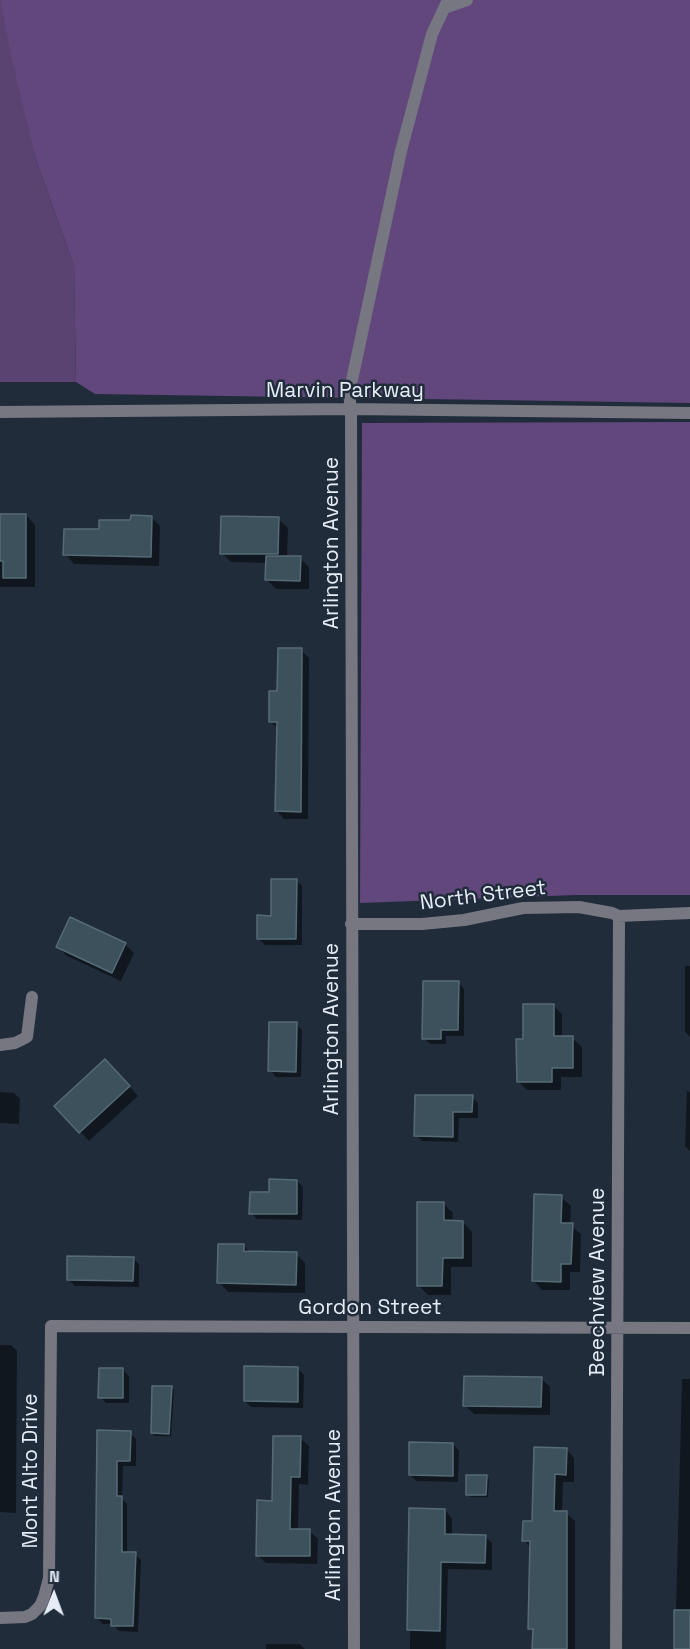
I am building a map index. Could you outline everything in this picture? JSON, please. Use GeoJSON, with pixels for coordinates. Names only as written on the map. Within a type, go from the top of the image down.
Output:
{"type":"FeatureCollection","features":[{"type":"Feature","properties":{"kind":"street"},"geometry":{"type":"LineString","coordinates":[[446,4],[467,0]]}},
{"type":"Feature","properties":{"kind":"street","name":"Arlington Avenue"},"geometry":{"type":"LineString","coordinates":[[354,1649],[351,409],[349,394],[401,151],[432,34],[446,4]]}},
{"type":"Feature","properties":{"kind":"street","name":"Marvin Parkway"},"geometry":{"type":"LineString","coordinates":[[0,412],[351,409],[690,413]]}},
{"type":"Feature","properties":{"kind":"street","name":"North Street"},"geometry":{"type":"LineString","coordinates":[[351,924],[413,924],[464,920],[522,908],[579,908],[619,916],[690,913]]}},
{"type":"Feature","properties":{"kind":"street","name":"Beechview Avenue"},"geometry":{"type":"LineString","coordinates":[[616,1649],[619,916]]}},
{"type":"Feature","properties":{"kind":"street"},"geometry":{"type":"LineString","coordinates":[[0,1046],[15,1043],[27,1037],[32,997]]}},
{"type":"Feature","properties":{"kind":"street","name":"Gordon Street"},"geometry":{"type":"LineString","coordinates":[[51,1326],[690,1328]]}},
{"type":"Feature","properties":{"kind":"street","name":"Mont Alto Drive"},"geometry":{"type":"LineString","coordinates":[[0,1618],[25,1617],[32,1614],[40,1606],[49,1578],[51,1326]]}},
{"type":"Feature","properties":{"kind":"shaded area"},"geometry":{"type":"Polygon","coordinates":[[[0,0],[35,157],[74,266],[76,382],[0,382],[0,0]]]}},
{"type":"Feature","properties":{"kind":"shaded area"},"geometry":{"type":"Polygon","coordinates":[[[0,0],[690,0],[690,403],[95,394],[76,382],[74,266],[35,157],[0,0]]]}},
{"type":"Feature","properties":{"kind":"shaded area"},"geometry":{"type":"Polygon","coordinates":[[[690,422],[690,895],[576,895],[360,903],[362,423],[690,422]]]}},
{"type":"Feature","properties":{"kind":"building"},"geometry":{"type":"Polygon","coordinates":[[[0,514],[26,514],[26,578],[3,578],[3,561],[0,561],[0,514]]]}},
{"type":"Feature","properties":{"kind":"building"},"geometry":{"type":"Polygon","coordinates":[[[131,515],[152,516],[151,557],[63,555],[64,529],[99,529],[99,520],[130,520],[131,515]]]}},
{"type":"Feature","properties":{"kind":"building"},"geometry":{"type":"Polygon","coordinates":[[[221,516],[279,517],[278,554],[220,554],[221,516]]]}},
{"type":"Feature","properties":{"kind":"building"},"geometry":{"type":"Polygon","coordinates":[[[266,556],[301,556],[300,581],[265,580],[266,556]]]}},
{"type":"Feature","properties":{"kind":"building"},"geometry":{"type":"Polygon","coordinates":[[[278,648],[302,648],[301,812],[275,811],[277,722],[269,722],[269,691],[277,691],[278,648]]]}},
{"type":"Feature","properties":{"kind":"building"},"geometry":{"type":"Polygon","coordinates":[[[271,879],[297,879],[296,939],[257,939],[257,915],[271,916],[271,879]]]}},
{"type":"Feature","properties":{"kind":"building"},"geometry":{"type":"Polygon","coordinates":[[[70,917],[126,943],[112,973],[56,947],[70,917]]]}},
{"type":"Feature","properties":{"kind":"building"},"geometry":{"type":"Polygon","coordinates":[[[423,981],[459,981],[458,1030],[441,1030],[441,1039],[422,1039],[423,981]]]}},
{"type":"Feature","properties":{"kind":"building"},"geometry":{"type":"Polygon","coordinates":[[[523,1004],[554,1004],[554,1036],[573,1036],[573,1068],[552,1068],[552,1082],[517,1082],[516,1039],[523,1039],[523,1004]]]}},
{"type":"Feature","properties":{"kind":"building"},"geometry":{"type":"Polygon","coordinates":[[[269,1022],[297,1022],[296,1072],[268,1071],[269,1022]]]}},
{"type":"Feature","properties":{"kind":"building"},"geometry":{"type":"Polygon","coordinates":[[[105,1059],[130,1086],[79,1133],[54,1106],[105,1059]]]}},
{"type":"Feature","properties":{"kind":"building"},"geometry":{"type":"Polygon","coordinates":[[[415,1095],[473,1095],[472,1112],[453,1112],[453,1137],[414,1136],[415,1095]]]}},
{"type":"Feature","properties":{"kind":"building"},"geometry":{"type":"Polygon","coordinates":[[[269,1179],[297,1180],[297,1214],[249,1214],[250,1192],[269,1192],[269,1179]]]}},
{"type":"Feature","properties":{"kind":"building"},"geometry":{"type":"Polygon","coordinates":[[[534,1194],[562,1195],[561,1223],[573,1223],[571,1264],[561,1264],[561,1282],[532,1281],[534,1194]]]}},
{"type":"Feature","properties":{"kind":"building"},"geometry":{"type":"Polygon","coordinates":[[[417,1202],[444,1202],[444,1220],[463,1221],[463,1258],[443,1258],[442,1286],[417,1286],[417,1202]]]}},
{"type":"Feature","properties":{"kind":"building"},"geometry":{"type":"Polygon","coordinates":[[[218,1244],[244,1244],[244,1251],[297,1252],[296,1285],[217,1283],[218,1244]]]}},
{"type":"Feature","properties":{"kind":"building"},"geometry":{"type":"Polygon","coordinates":[[[67,1256],[134,1257],[133,1281],[67,1280],[67,1256]]]}},
{"type":"Feature","properties":{"kind":"building"},"geometry":{"type":"Polygon","coordinates":[[[244,1366],[298,1367],[298,1402],[244,1401],[244,1366]]]}},
{"type":"Feature","properties":{"kind":"building"},"geometry":{"type":"Polygon","coordinates":[[[99,1368],[123,1368],[123,1398],[98,1398],[99,1368]]]}},
{"type":"Feature","properties":{"kind":"building"},"geometry":{"type":"Polygon","coordinates":[[[464,1376],[542,1377],[541,1407],[463,1406],[464,1376]]]}},
{"type":"Feature","properties":{"kind":"building"},"geometry":{"type":"Polygon","coordinates":[[[152,1386],[172,1386],[169,1434],[151,1433],[152,1386]]]}},
{"type":"Feature","properties":{"kind":"building"},"geometry":{"type":"Polygon","coordinates":[[[97,1430],[131,1431],[130,1461],[117,1461],[117,1496],[122,1496],[122,1552],[136,1552],[133,1626],[111,1626],[111,1619],[95,1618],[97,1430]]]}},
{"type":"Feature","properties":{"kind":"building"},"geometry":{"type":"Polygon","coordinates":[[[273,1436],[301,1436],[300,1477],[291,1477],[290,1529],[310,1529],[310,1556],[256,1556],[257,1500],[272,1501],[273,1436]]]}},
{"type":"Feature","properties":{"kind":"building"},"geometry":{"type":"Polygon","coordinates":[[[409,1442],[453,1443],[453,1476],[409,1475],[409,1442]]]}},
{"type":"Feature","properties":{"kind":"building"},"geometry":{"type":"Polygon","coordinates":[[[534,1447],[567,1448],[566,1475],[555,1474],[554,1511],[567,1511],[567,1649],[532,1649],[533,1629],[528,1629],[530,1541],[522,1541],[523,1521],[532,1521],[534,1447]]]}},
{"type":"Feature","properties":{"kind":"building"},"geometry":{"type":"Polygon","coordinates":[[[466,1475],[487,1475],[486,1495],[466,1495],[466,1475]]]}},
{"type":"Feature","properties":{"kind":"building"},"geometry":{"type":"Polygon","coordinates":[[[409,1508],[445,1509],[445,1534],[486,1535],[485,1563],[441,1562],[440,1631],[407,1630],[409,1508]]]}},
{"type":"Feature","properties":{"kind":"building"},"geometry":{"type":"Polygon","coordinates":[[[674,1610],[690,1610],[690,1649],[674,1649],[674,1610]]]}}]}
